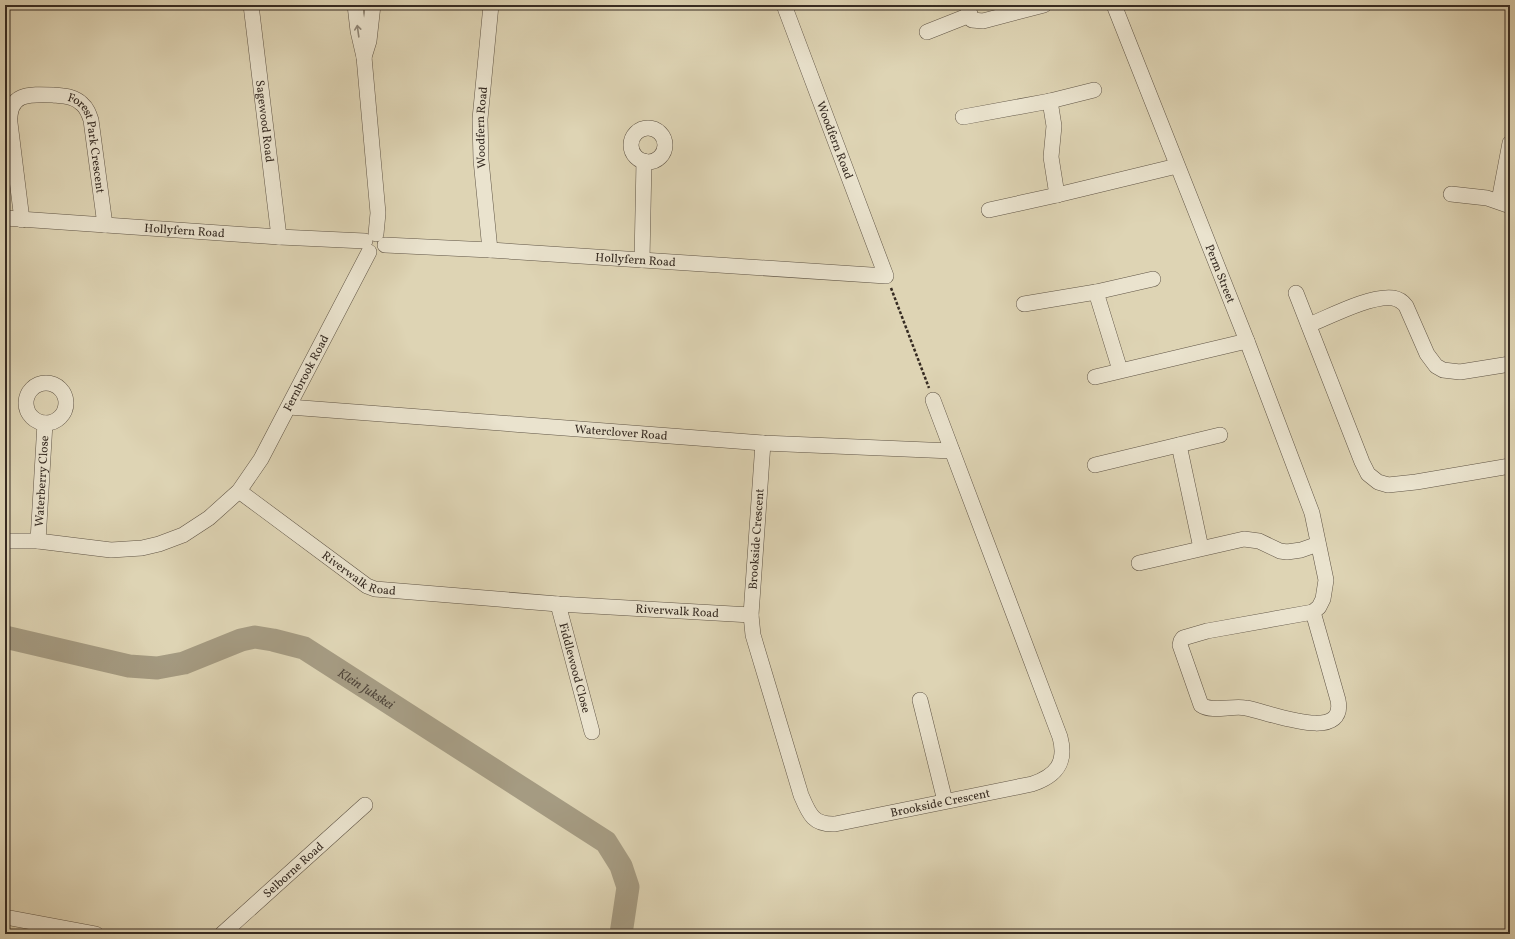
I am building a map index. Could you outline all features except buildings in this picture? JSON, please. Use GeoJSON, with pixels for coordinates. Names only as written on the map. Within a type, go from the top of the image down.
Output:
{"type":"FeatureCollection","features":[{"type":"Feature","properties":{"kind":"street","name":"Sagewood Road"},"geometry":{"type":"LineString","coordinates":[[251,5],[279,237]]}},
{"type":"Feature","properties":{"kind":"street"},"geometry":{"type":"LineString","coordinates":[[356,5],[358,31],[364,58],[378,213],[374,243]]}},
{"type":"Feature","properties":{"kind":"street"},"geometry":{"type":"LineString","coordinates":[[364,58],[369,41],[373,5]]}},
{"type":"Feature","properties":{"kind":"street","name":"Woodfern Road"},"geometry":{"type":"LineString","coordinates":[[490,250],[481,160],[480,119],[491,5]]}},
{"type":"Feature","properties":{"kind":"street","name":"Woodfern Road"},"geometry":{"type":"LineString","coordinates":[[784,5],[886,276]]}},
{"type":"Feature","properties":{"kind":"street"},"geometry":{"type":"LineString","coordinates":[[928,32],[968,10],[974,21],[983,21],[1044,5]]}},
{"type":"Feature","properties":{"kind":"street","name":"Perm Street"},"geometry":{"type":"LineString","coordinates":[[1114,5],[1247,341],[1312,512],[1326,580],[1325,591],[1319,607],[1313,612]]}},
{"type":"Feature","properties":{"kind":"street"},"geometry":{"type":"LineString","coordinates":[[963,117],[1050,101],[1094,90]]}},
{"type":"Feature","properties":{"kind":"street","name":"Forest Park Crescent"},"geometry":{"type":"LineString","coordinates":[[22,220],[9,114],[11,108],[18,99],[25,95],[35,94],[66,96],[78,100],[83,104],[88,112],[91,120],[105,225]]}},
{"type":"Feature","properties":{"kind":"street"},"geometry":{"type":"LineString","coordinates":[[1050,101],[1054,126],[1051,157],[1057,195]]}},
{"type":"Feature","properties":{"kind":"street"},"geometry":{"type":"LineString","coordinates":[[1451,194],[1476,196],[1504,203],[1510,143]]}},
{"type":"Feature","properties":{"kind":"street"},"geometry":{"type":"LineString","coordinates":[[642,260],[644,162]]}},
{"type":"Feature","properties":{"kind":"street"},"geometry":{"type":"LineString","coordinates":[[989,210],[1177,166]]}},
{"type":"Feature","properties":{"kind":"street","name":"Hollyfern Road"},"geometry":{"type":"LineString","coordinates":[[5,218],[886,276]]}},
{"type":"Feature","properties":{"kind":"street","name":"Fernbrook Road"},"geometry":{"type":"LineString","coordinates":[[239,491],[261,459],[289,408],[374,243]]}},
{"type":"Feature","properties":{"kind":"street"},"geometry":{"type":"LineString","coordinates":[[1024,304],[1096,292],[1153,279]]}},
{"type":"Feature","properties":{"kind":"street"},"geometry":{"type":"LineString","coordinates":[[1096,292],[1120,370]]}},
{"type":"Feature","properties":{"kind":"street"},"geometry":{"type":"LineString","coordinates":[[1296,293],[1368,474],[1378,482],[1388,485],[1416,482],[1510,466]]}},
{"type":"Feature","properties":{"kind":"street"},"geometry":{"type":"LineString","coordinates":[[1309,325],[1363,303],[1386,298],[1395,298],[1406,306],[1426,354],[1436,366],[1443,370],[1460,372],[1510,364]]}},
{"type":"Feature","properties":{"kind":"street"},"geometry":{"type":"LineString","coordinates":[[1095,377],[1247,341]]}},
{"type":"Feature","properties":{"kind":"street","name":"Brookside Crescent"},"geometry":{"type":"LineString","coordinates":[[763,443],[751,615],[753,635],[760,663],[802,795],[807,810],[812,818],[823,824],[835,824],[1032,784],[1041,781],[1056,770],[1061,759],[1063,749],[1060,737],[1054,717],[933,400]]}},
{"type":"Feature","properties":{"kind":"street","name":"Waterclover Road"},"geometry":{"type":"LineString","coordinates":[[289,408],[763,443],[952,451]]}},
{"type":"Feature","properties":{"kind":"street","name":"Waterberry Close"},"geometry":{"type":"LineString","coordinates":[[38,541],[46,423]]}},
{"type":"Feature","properties":{"kind":"street"},"geometry":{"type":"LineString","coordinates":[[1095,465],[1220,435]]}},
{"type":"Feature","properties":{"kind":"street"},"geometry":{"type":"LineString","coordinates":[[1179,445],[1201,548]]}},
{"type":"Feature","properties":{"kind":"street"},"geometry":{"type":"LineString","coordinates":[[5,541],[38,541],[111,550],[142,548],[159,544],[183,534],[199,525],[239,491]]}},
{"type":"Feature","properties":{"kind":"street","name":"Riverwalk Road"},"geometry":{"type":"LineString","coordinates":[[239,491],[359,580],[375,590],[558,604],[751,615]]}},
{"type":"Feature","properties":{"kind":"street"},"geometry":{"type":"LineString","coordinates":[[1140,564],[1201,548],[1244,539],[1259,541],[1280,551],[1287,552],[1301,550],[1318,544]]}},
{"type":"Feature","properties":{"kind":"street","name":"Fiddlewood Close"},"geometry":{"type":"LineString","coordinates":[[558,604],[592,732]]}},
{"type":"Feature","properties":{"kind":"street"},"geometry":{"type":"LineString","coordinates":[[1313,612],[1338,700],[1339,712],[1335,719],[1327,722],[1301,722],[1285,719],[1250,708],[1208,708],[1201,705],[1180,645],[1183,638],[1207,631],[1313,612]]}},
{"type":"Feature","properties":{"kind":"street"},"geometry":{"type":"LineString","coordinates":[[920,700],[946,801]]}},
{"type":"Feature","properties":{"kind":"street","name":"Selborne Road"},"geometry":{"type":"LineString","coordinates":[[222,934],[365,805]]}},
{"type":"Feature","properties":{"kind":"street"},"geometry":{"type":"LineString","coordinates":[[5,917],[96,934]]}},
{"type":"Feature","properties":{"kind":"path"},"geometry":{"type":"LineString","coordinates":[[886,276],[933,400]]}},
{"type":"Feature","properties":{"kind":"waterway","name":"Klein Jukskei"},"geometry":{"type":"LineString","coordinates":[[5,637],[129,666],[157,668],[184,663],[241,640],[255,637],[304,648],[606,842],[621,866],[628,887],[621,934]]}}]}
